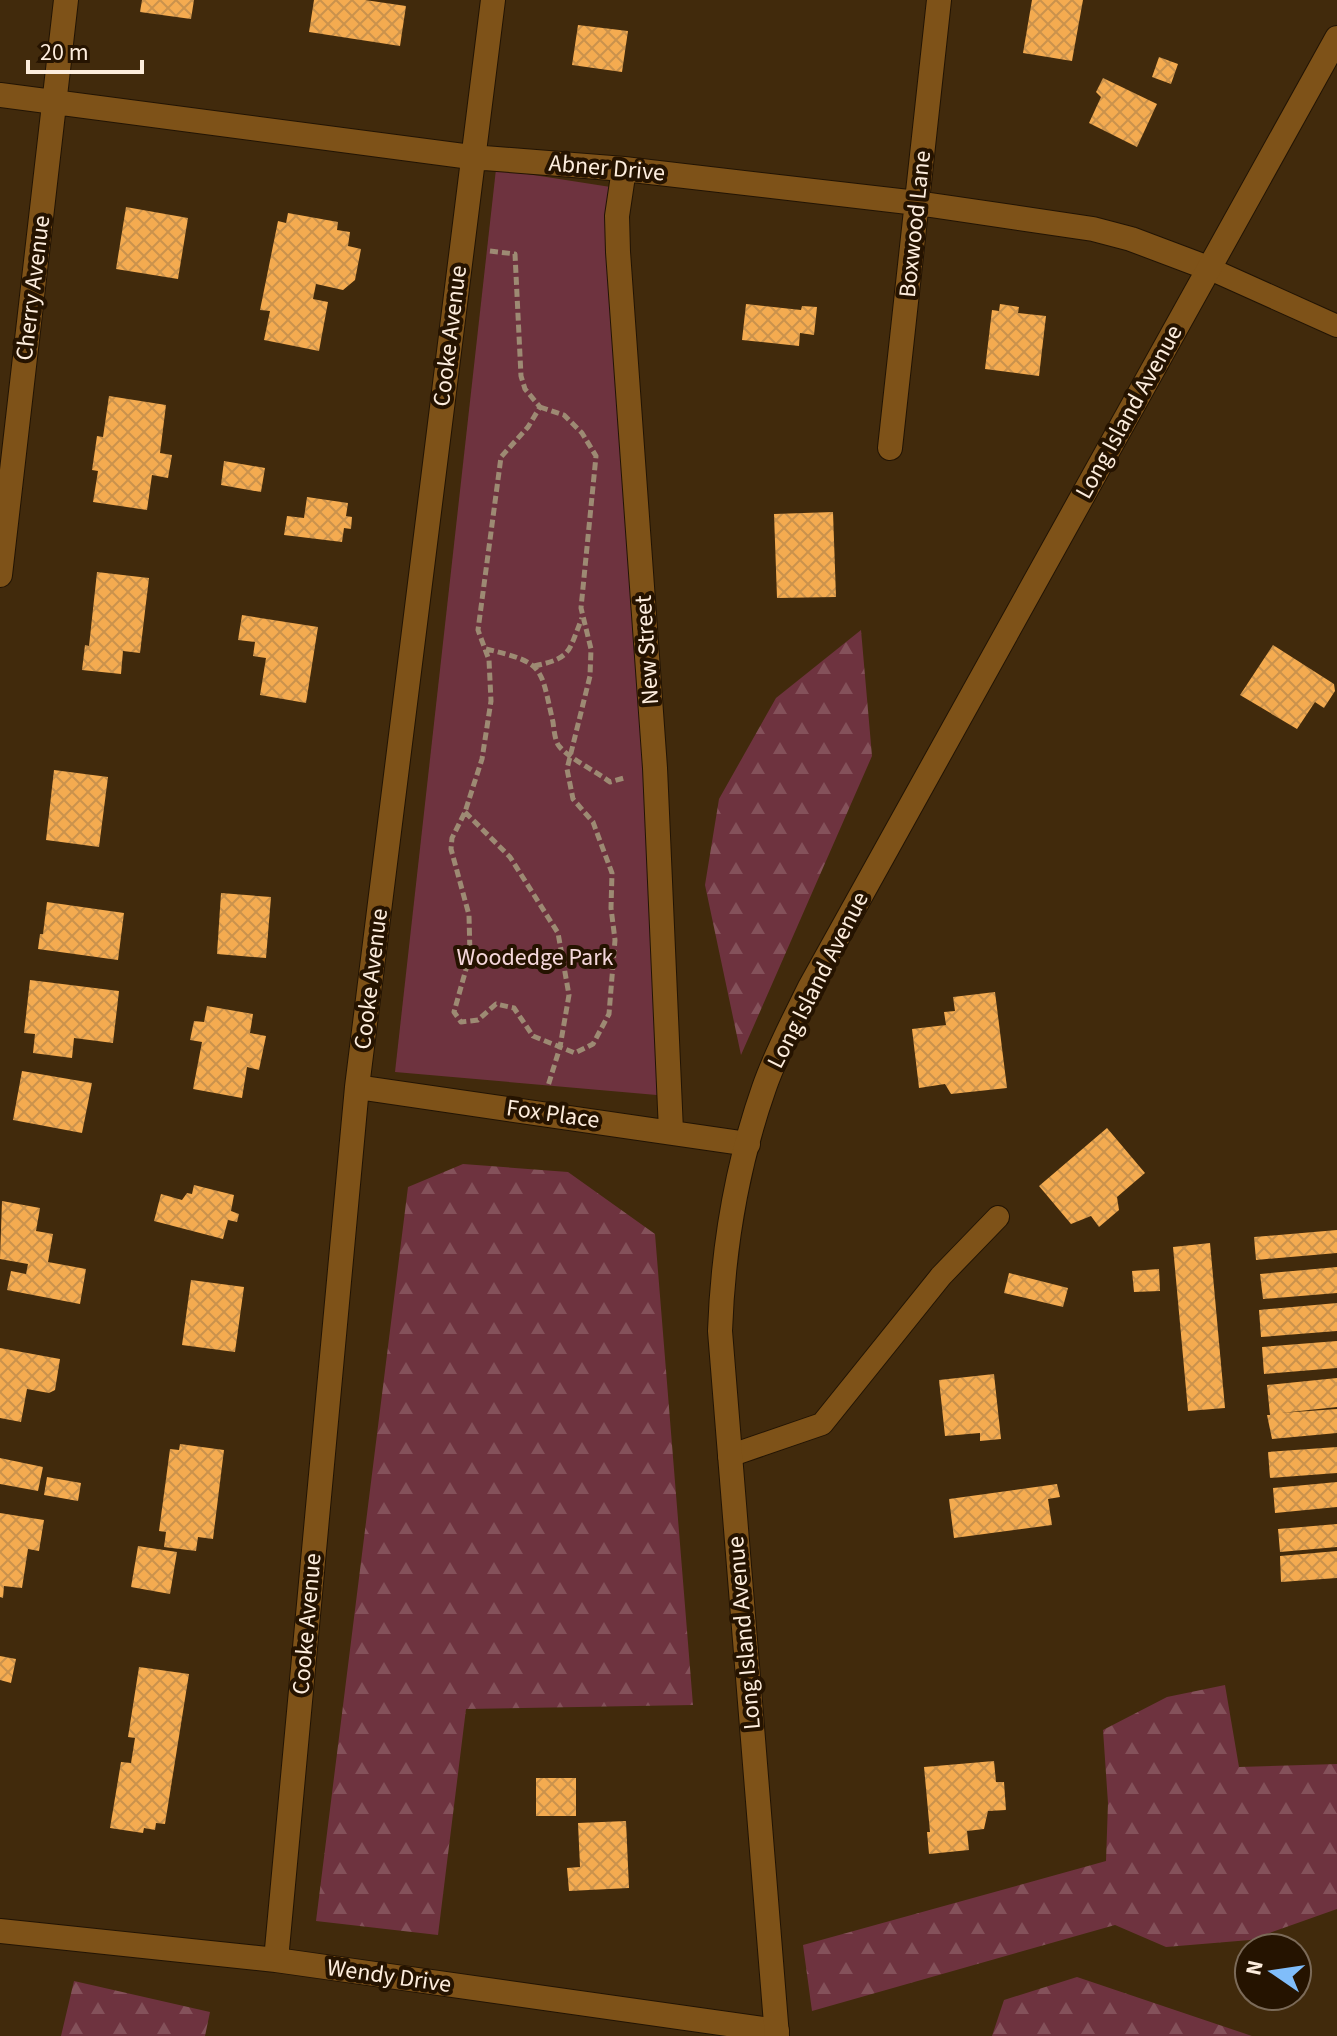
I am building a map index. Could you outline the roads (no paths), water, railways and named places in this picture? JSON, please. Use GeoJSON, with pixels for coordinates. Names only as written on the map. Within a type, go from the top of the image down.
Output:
{"type":"FeatureCollection","features":[{"type":"Feature","properties":{"kind":"street","name":"Cherry Avenue"},"geometry":{"type":"LineString","coordinates":[[0,575],[66,0]]}},
{"type":"Feature","properties":{"kind":"street","name":"Cooke Avenue"},"geometry":{"type":"LineString","coordinates":[[276,1960],[357,1087],[493,0]]}},
{"type":"Feature","properties":{"kind":"street","name":"Boxwood Lane"},"geometry":{"type":"LineString","coordinates":[[890,448],[939,0]]}},
{"type":"Feature","properties":{"kind":"street","name":"Long Island Avenue"},"geometry":{"type":"LineString","coordinates":[[777,2033],[720,1331],[722,1278],[748,1144],[764,1088],[810,987],[1337,38]]}},
{"type":"Feature","properties":{"kind":"street","name":"Abner Drive"},"geometry":{"type":"LineString","coordinates":[[0,95],[471,157],[624,169],[917,203],[1093,229],[1131,239],[1208,268]]}},
{"type":"Feature","properties":{"kind":"street","name":"New Street"},"geometry":{"type":"LineString","coordinates":[[624,169],[617,216],[618,252],[655,768],[671,1131]]}},
{"type":"Feature","properties":{"kind":"street","name":"Fox Place"},"geometry":{"type":"LineString","coordinates":[[357,1087],[748,1144]]}},
{"type":"Feature","properties":{"kind":"street","name":"Wendy Drive"},"geometry":{"type":"LineString","coordinates":[[0,1931],[276,1960],[777,2033]]}},
{"type":"Feature","properties":{"kind":"lane"},"geometry":{"type":"LineString","coordinates":[[1208,268],[1337,326]]}},
{"type":"Feature","properties":{"kind":"lane"},"geometry":{"type":"LineString","coordinates":[[729,1456],[822,1424],[941,1276],[998,1217]]}},
{"type":"Feature","properties":{"kind":"park label","name":"Woodedge Park"},"geometry":{"type":"Point","coordinates":[535,957]}}]}
